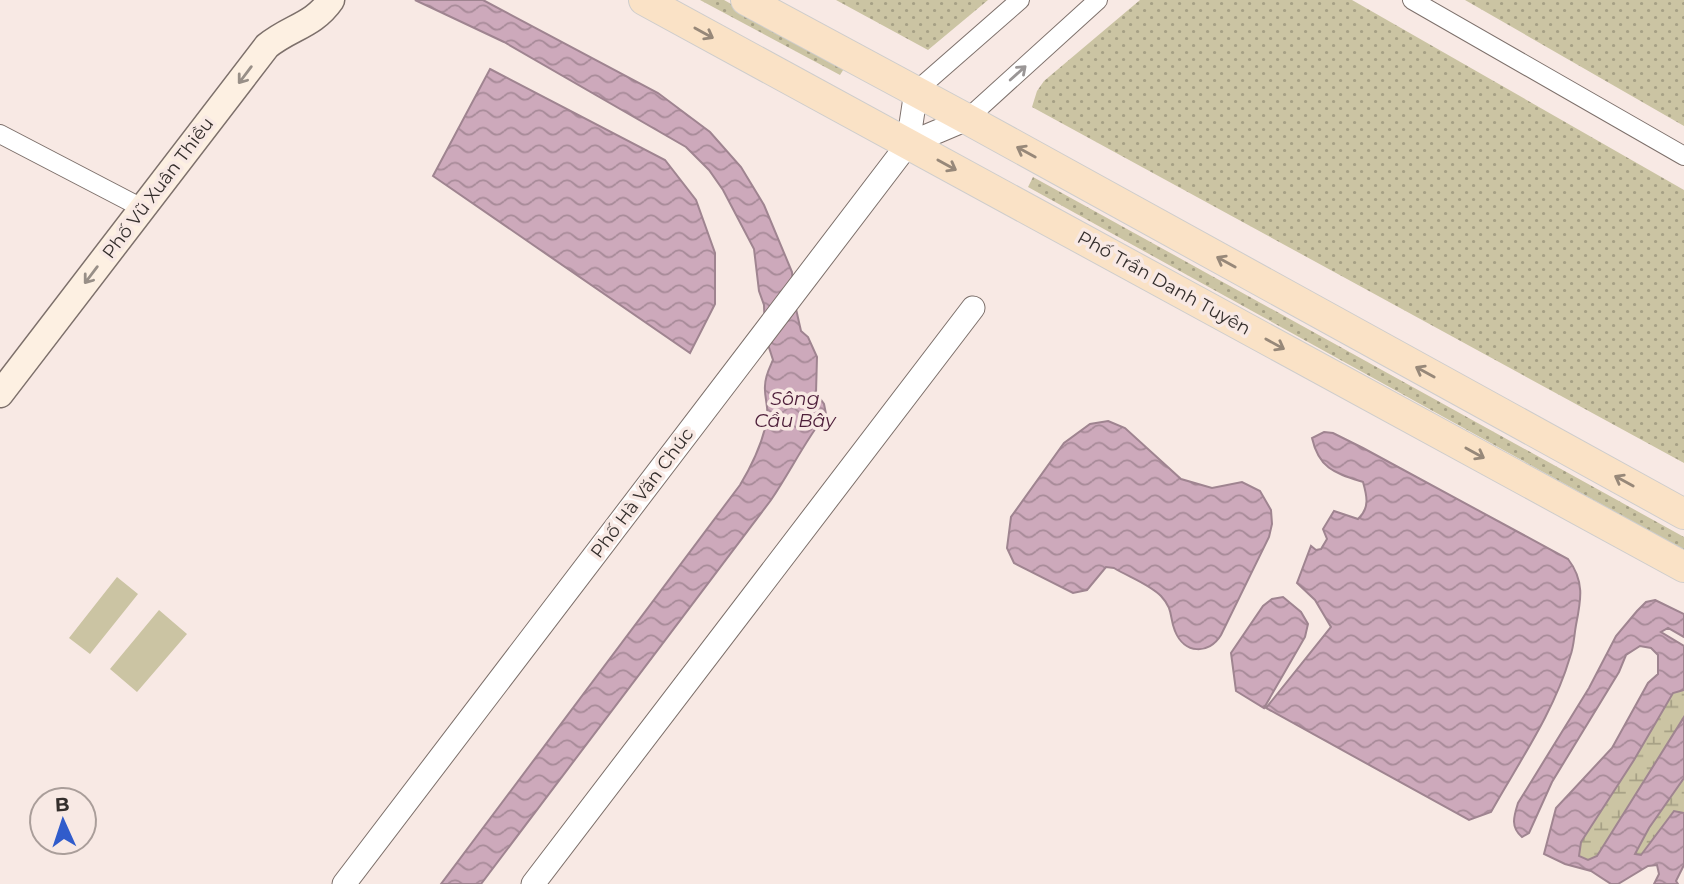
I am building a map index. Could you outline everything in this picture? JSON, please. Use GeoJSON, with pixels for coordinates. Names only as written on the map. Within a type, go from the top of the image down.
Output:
{"type":"FeatureCollection","features":[{"type":"Feature","properties":{"kind":"main road","name":"Phố Vũ Xuân Thiều"},"geometry":{"type":"LineString","coordinates":[[0,394],[267,46],[313,20],[331,0]]}},
{"type":"Feature","properties":{"kind":"main road","name":"Phố Trần Danh Tuyên"},"geometry":{"type":"LineString","coordinates":[[644,0],[1684,567]]}},
{"type":"Feature","properties":{"kind":"main road"},"geometry":{"type":"LineString","coordinates":[[746,0],[968,119],[1684,514]]}},
{"type":"Feature","properties":{"kind":"street"},"geometry":{"type":"LineString","coordinates":[[916,91],[1020,0]]}},
{"type":"Feature","properties":{"kind":"street"},"geometry":{"type":"LineString","coordinates":[[908,144],[968,119],[1098,0]]}},
{"type":"Feature","properties":{"kind":"street"},"geometry":{"type":"LineString","coordinates":[[1412,0],[1684,156]]}},
{"type":"Feature","properties":{"kind":"street","name":"Phố Hà Văn Chúc"},"geometry":{"type":"LineString","coordinates":[[344,884],[908,144],[916,91]]}},
{"type":"Feature","properties":{"kind":"street"},"geometry":{"type":"LineString","coordinates":[[0,134],[142,208]]}},
{"type":"Feature","properties":{"kind":"street"},"geometry":{"type":"LineString","coordinates":[[533,884],[972,308]]}},
{"type":"Feature","properties":{"kind":"green space"},"geometry":{"type":"Polygon","coordinates":[[[700,0],[724,0],[845,67],[840,75],[700,0]]]}},
{"type":"Feature","properties":{"kind":"green space"},"geometry":{"type":"Polygon","coordinates":[[[836,0],[988,0],[928,50],[836,0]]]}},
{"type":"Feature","properties":{"kind":"green space"},"geometry":{"type":"Polygon","coordinates":[[[1140,0],[1352,0],[1684,190],[1684,463],[1032,107],[1037,91],[1044,81],[1140,0]]]}},
{"type":"Feature","properties":{"kind":"green space"},"geometry":{"type":"Polygon","coordinates":[[[1465,0],[1684,0],[1684,126],[1465,0]]]}},
{"type":"Feature","properties":{"kind":"green space"},"geometry":{"type":"Polygon","coordinates":[[[1033,177],[1684,537],[1684,550],[1028,187],[1033,177]]]}},
{"type":"Feature","properties":{"kind":"green space"},"geometry":{"type":"Polygon","coordinates":[[[117,577],[138,594],[90,654],[69,638],[117,577]]]}},
{"type":"Feature","properties":{"kind":"green space"},"geometry":{"type":"Polygon","coordinates":[[[159,610],[187,634],[137,692],[110,669],[159,610]]]}},
{"type":"Feature","properties":{"kind":"green space"},"geometry":{"type":"Polygon","coordinates":[[[1684,690],[1684,717],[1680,725],[1597,856],[1588,860],[1579,856],[1581,842],[1673,693],[1684,690]]]}},
{"type":"Feature","properties":{"kind":"green space"},"geometry":{"type":"Polygon","coordinates":[[[1684,778],[1684,813],[1641,855],[1635,854],[1649,828],[1684,778]]]}},
{"type":"Feature","properties":{"kind":"water","name":"Sông Cầu Bây"},"geometry":{"type":"Polygon","coordinates":[[[415,0],[483,0],[658,93],[710,132],[741,167],[764,205],[792,272],[794,300],[801,331],[808,337],[817,357],[816,393],[824,404],[826,414],[771,500],[481,884],[441,884],[740,485],[765,428],[765,382],[773,360],[765,335],[764,305],[759,291],[754,249],[723,190],[709,170],[686,147],[504,42],[415,0]]]}},
{"type":"Feature","properties":{"kind":"water"},"geometry":{"type":"Polygon","coordinates":[[[490,69],[665,160],[696,200],[715,253],[715,304],[690,353],[433,176],[490,69]]]}},
{"type":"Feature","properties":{"kind":"water"},"geometry":{"type":"Polygon","coordinates":[[[1108,421],[1125,428],[1181,479],[1212,488],[1242,482],[1260,491],[1271,510],[1269,537],[1221,635],[1216,642],[1204,649],[1190,648],[1179,639],[1170,610],[1161,596],[1145,584],[1114,568],[1106,567],[1087,590],[1073,593],[1014,563],[1007,548],[1011,517],[1064,443],[1090,424],[1108,421]]]}},
{"type":"Feature","properties":{"kind":"water"},"geometry":{"type":"Polygon","coordinates":[[[1324,432],[1333,433],[1363,448],[1568,559],[1577,575],[1579,607],[1572,649],[1563,677],[1535,736],[1491,812],[1469,820],[1266,708],[1331,627],[1315,600],[1297,583],[1311,546],[1316,550],[1321,549],[1327,539],[1323,529],[1334,511],[1358,519],[1366,506],[1363,482],[1336,472],[1319,457],[1312,438],[1324,432]]]}},
{"type":"Feature","properties":{"kind":"water"},"geometry":{"type":"Polygon","coordinates":[[[1283,597],[1301,612],[1308,624],[1305,637],[1264,708],[1236,691],[1231,653],[1263,606],[1272,599],[1283,597]]]}},
{"type":"Feature","properties":{"kind":"water"},"geometry":{"type":"Polygon","coordinates":[[[1655,600],[1684,614],[1684,637],[1668,628],[1661,632],[1684,646],[1684,690],[1673,693],[1581,842],[1579,856],[1588,860],[1597,856],[1684,717],[1684,778],[1649,828],[1635,854],[1641,855],[1674,811],[1684,813],[1684,865],[1676,881],[1678,884],[1654,884],[1659,874],[1657,865],[1648,866],[1618,884],[1611,884],[1591,871],[1565,864],[1544,854],[1556,808],[1612,748],[1648,683],[1658,674],[1658,655],[1651,648],[1640,646],[1626,655],[1619,672],[1552,782],[1529,833],[1522,837],[1518,833],[1514,817],[1518,803],[1589,688],[1616,636],[1646,602],[1655,600]]]}}]}
